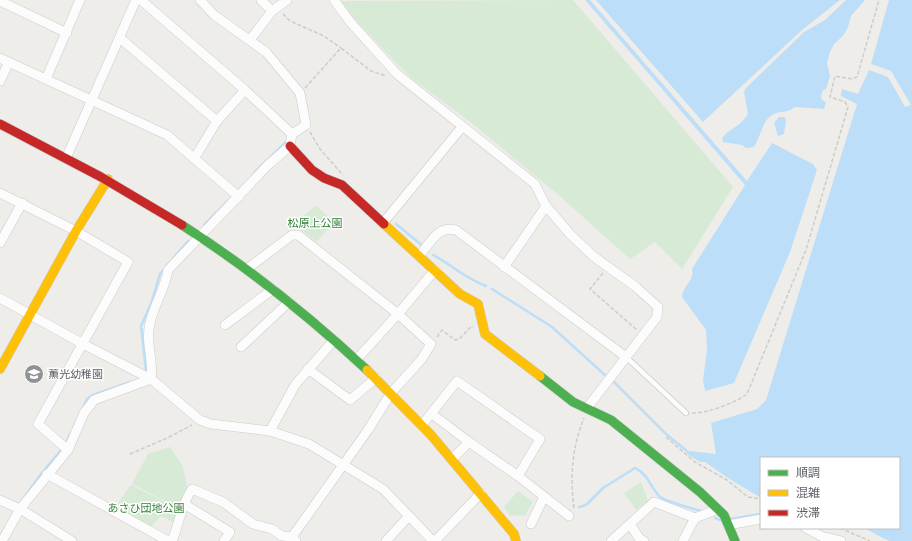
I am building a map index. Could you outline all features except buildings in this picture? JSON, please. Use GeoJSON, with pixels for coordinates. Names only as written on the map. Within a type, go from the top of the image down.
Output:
{"type":"FeatureCollection","features":[{"type":"Feature","properties":{"kind":"street"},"geometry":{"type":"LineString","coordinates":[[46,79],[80,0]]}},
{"type":"Feature","properties":{"kind":"street"},"geometry":{"type":"LineString","coordinates":[[68,156],[136,0]]}},
{"type":"Feature","properties":{"kind":"street"},"geometry":{"type":"LineString","coordinates":[[141,0],[245,90],[292,134]]}},
{"type":"Feature","properties":{"kind":"street"},"geometry":{"type":"LineString","coordinates":[[151,379],[152,371],[149,349],[150,323],[166,281],[168,270],[199,236],[268,166],[290,146],[292,134],[306,125],[300,94],[266,52],[214,15],[200,0]]}},
{"type":"Feature","properties":{"kind":"street"},"geometry":{"type":"LineString","coordinates":[[261,0],[275,9]]}},
{"type":"Feature","properties":{"kind":"street"},"geometry":{"type":"LineString","coordinates":[[250,40],[275,9],[287,0]]}},
{"type":"Feature","properties":{"kind":"street"},"geometry":{"type":"LineString","coordinates":[[334,0],[351,23],[397,74],[535,184],[546,206],[570,234],[608,268],[636,287],[658,307],[657,317],[587,408]]}},
{"type":"Feature","properties":{"kind":"street"},"geometry":{"type":"LineString","coordinates":[[0,1],[67,33]]}},
{"type":"Feature","properties":{"kind":"street"},"geometry":{"type":"LineString","coordinates":[[120,38],[217,121]]}},
{"type":"Feature","properties":{"kind":"street"},"geometry":{"type":"LineString","coordinates":[[0,81],[4,60],[167,135],[239,196]]}},
{"type":"Feature","properties":{"kind":"street"},"geometry":{"type":"LineString","coordinates":[[194,159],[217,121],[245,90]]}},
{"type":"Feature","properties":{"kind":"street"},"geometry":{"type":"LineString","coordinates":[[0,124],[68,156],[108,179],[199,236],[273,289],[334,340],[376,378],[422,425],[481,493],[514,534],[516,541]]}},
{"type":"Feature","properties":{"kind":"street"},"geometry":{"type":"LineString","coordinates":[[383,223],[462,127]]}},
{"type":"Feature","properties":{"kind":"street"},"geometry":{"type":"LineString","coordinates":[[290,146],[309,168],[322,178],[342,185],[420,255],[460,294],[478,304],[485,334],[573,402],[611,420],[700,492],[724,515],[735,541]]}},
{"type":"Feature","properties":{"kind":"street"},"geometry":{"type":"LineString","coordinates":[[0,369],[76,231],[108,179]]}},
{"type":"Feature","properties":{"kind":"street"},"geometry":{"type":"LineString","coordinates":[[0,193],[76,231],[128,262],[38,424],[68,450]]}},
{"type":"Feature","properties":{"kind":"street"},"geometry":{"type":"LineString","coordinates":[[0,243],[22,203]]}},
{"type":"Feature","properties":{"kind":"street"},"geometry":{"type":"LineString","coordinates":[[504,267],[546,206]]}},
{"type":"Feature","properties":{"kind":"street"},"geometry":{"type":"LineString","coordinates":[[420,255],[440,231],[448,228],[456,230],[626,357]]}},
{"type":"Feature","properties":{"kind":"street"},"geometry":{"type":"LineString","coordinates":[[172,541],[180,521],[186,498],[192,488],[223,502],[253,524],[272,529],[282,536],[294,539],[391,393],[421,360],[431,344],[398,314],[298,235],[292,235],[247,270]]}},
{"type":"Feature","properties":{"kind":"street"},"geometry":{"type":"LineString","coordinates":[[356,360],[398,314],[435,270]]}},
{"type":"Feature","properties":{"kind":"street"},"geometry":{"type":"LineString","coordinates":[[225,325],[273,289]]}},
{"type":"Feature","properties":{"kind":"street"},"geometry":{"type":"LineString","coordinates":[[0,298],[82,344],[151,379],[200,420],[211,424],[270,431],[309,444],[344,464],[383,490],[434,541],[481,493]]}},
{"type":"Feature","properties":{"kind":"street"},"geometry":{"type":"LineString","coordinates":[[241,347],[289,302]]}},
{"type":"Feature","properties":{"kind":"street"},"geometry":{"type":"LineString","coordinates":[[270,431],[295,385],[334,340]]}},
{"type":"Feature","properties":{"kind":"street"},"geometry":{"type":"LineString","coordinates":[[308,369],[350,400],[376,378]]}},
{"type":"Feature","properties":{"kind":"street"},"geometry":{"type":"LineString","coordinates":[[2,541],[20,509],[68,450],[84,413],[94,400],[151,379]]}},
{"type":"Feature","properties":{"kind":"street"},"geometry":{"type":"LineString","coordinates":[[422,425],[457,381],[540,439],[518,476]]}},
{"type":"Feature","properties":{"kind":"street"},"geometry":{"type":"LineString","coordinates":[[432,414],[518,476],[569,516]]}},
{"type":"Feature","properties":{"kind":"street"},"geometry":{"type":"LineString","coordinates":[[452,459],[469,442]]}},
{"type":"Feature","properties":{"kind":"street"},"geometry":{"type":"LineString","coordinates":[[47,474],[168,541]]}},
{"type":"Feature","properties":{"kind":"street"},"geometry":{"type":"LineString","coordinates":[[531,524],[544,497]]}},
{"type":"Feature","properties":{"kind":"street"},"geometry":{"type":"LineString","coordinates":[[0,500],[20,509],[72,541]]}},
{"type":"Feature","properties":{"kind":"street"},"geometry":{"type":"LineString","coordinates":[[611,541],[654,502],[695,518]]}},
{"type":"Feature","properties":{"kind":"street"},"geometry":{"type":"LineString","coordinates":[[184,504],[230,532],[224,541]]}},
{"type":"Feature","properties":{"kind":"street"},"geometry":{"type":"LineString","coordinates":[[683,541],[695,518],[718,509]]}},
{"type":"Feature","properties":{"kind":"street"},"geometry":{"type":"LineString","coordinates":[[386,541],[409,516]]}},
{"type":"Feature","properties":{"kind":"street"},"geometry":{"type":"LineString","coordinates":[[728,525],[760,519]]}},
{"type":"Feature","properties":{"kind":"street"},"geometry":{"type":"LineString","coordinates":[[630,524],[639,538],[644,541]]}},
{"type":"Feature","properties":{"kind":"street"},"geometry":{"type":"LineString","coordinates":[[808,529],[823,537],[841,541]]}},
{"type":"Feature","properties":{"kind":"lane"},"geometry":{"type":"LineString","coordinates":[[626,357],[686,412]]}},
{"type":"Feature","properties":{"kind":"path"},"geometry":{"type":"LineString","coordinates":[[686,412],[696,414],[740,399],[747,394],[806,250],[848,107],[845,102],[830,97],[835,76],[852,79],[857,77],[879,0]]}},
{"type":"Feature","properties":{"kind":"path"},"geometry":{"type":"LineString","coordinates":[[275,9],[290,21],[324,36],[371,71],[390,77],[397,74]]}},
{"type":"Feature","properties":{"kind":"path"},"geometry":{"type":"LineString","coordinates":[[300,94],[341,48]]}},
{"type":"Feature","properties":{"kind":"path"},"geometry":{"type":"LineString","coordinates":[[306,125],[320,149],[348,180],[347,190]]}},
{"type":"Feature","properties":{"kind":"path"},"geometry":{"type":"LineString","coordinates":[[608,268],[590,289],[643,335]]}},
{"type":"Feature","properties":{"kind":"path"},"geometry":{"type":"LineString","coordinates":[[431,344],[442,330],[455,340],[460,339],[472,326],[485,334]]}},
{"type":"Feature","properties":{"kind":"path"},"geometry":{"type":"LineString","coordinates":[[569,516],[574,514],[572,489],[573,458],[577,436],[587,408]]}},
{"type":"Feature","properties":{"kind":"path"},"geometry":{"type":"LineString","coordinates":[[130,454],[167,438],[200,420]]}},
{"type":"Feature","properties":{"kind":"path"},"geometry":{"type":"LineString","coordinates":[[666,437],[694,462],[726,480],[748,497],[760,498]]}},
{"type":"Feature","properties":{"kind":"path"},"geometry":{"type":"LineString","coordinates":[[842,529],[870,541]]}},
{"type":"Feature","properties":{"kind":"green space"},"geometry":{"type":"Polygon","coordinates":[[[573,0],[733,187],[682,269],[655,242],[630,259],[562,198],[473,124],[409,76],[359,24],[341,1],[573,0]]]}},
{"type":"Feature","properties":{"kind":"green space","name":"松原上公園"},"geometry":{"type":"Polygon","coordinates":[[[316,206],[335,222],[316,242],[293,223],[316,206]]]}},
{"type":"Feature","properties":{"kind":"green space"},"geometry":{"type":"Polygon","coordinates":[[[170,447],[183,467],[188,491],[180,509],[132,484],[148,454],[170,447]]]}},
{"type":"Feature","properties":{"kind":"green space"},"geometry":{"type":"Polygon","coordinates":[[[641,482],[648,501],[636,510],[624,493],[641,482]]]}},
{"type":"Feature","properties":{"kind":"green space","name":"あさひ団地公園"},"geometry":{"type":"Polygon","coordinates":[[[131,485],[181,510],[177,524],[161,516],[151,527],[115,507],[131,485]]]}},
{"type":"Feature","properties":{"kind":"green space"},"geometry":{"type":"Polygon","coordinates":[[[518,491],[533,502],[525,515],[510,516],[504,507],[518,491]]]}},
{"type":"Feature","properties":{"kind":"water"},"geometry":{"type":"Polygon","coordinates":[[[585,0],[590,0],[747,181],[772,143],[813,164],[817,170],[790,252],[734,383],[705,391],[703,380],[707,350],[706,330],[682,297],[684,290],[692,277],[692,269],[745,185],[585,0]]]}},
{"type":"Feature","properties":{"kind":"water"},"geometry":{"type":"Polygon","coordinates":[[[596,0],[840,0],[802,30],[703,122],[596,0]]]}},
{"type":"Feature","properties":{"kind":"water"},"geometry":{"type":"Polygon","coordinates":[[[846,0],[865,0],[851,16],[848,27],[843,36],[834,44],[830,52],[827,62],[830,76],[826,89],[823,90],[821,96],[822,100],[826,102],[824,109],[795,107],[770,116],[764,124],[754,147],[746,148],[742,145],[723,142],[722,138],[742,122],[748,114],[744,92],[746,88],[804,32],[825,20],[846,0]]]}},
{"type":"Feature","properties":{"kind":"water"},"geometry":{"type":"Polygon","coordinates":[[[889,0],[912,0],[912,541],[889,541],[866,529],[900,529],[900,457],[760,457],[760,497],[705,462],[700,462],[687,454],[690,451],[716,454],[711,423],[757,409],[766,400],[857,104],[841,96],[842,89],[858,94],[869,70],[888,77],[905,107],[911,105],[891,71],[871,64],[889,0]]]}},
{"type":"Feature","properties":{"kind":"water"},"geometry":{"type":"Polygon","coordinates":[[[779,117],[784,117],[786,120],[784,134],[778,136],[774,123],[779,117]]]}},
{"type":"Feature","properties":{"kind":"waterway"},"geometry":{"type":"LineString","coordinates":[[254,173],[286,142]]}},
{"type":"Feature","properties":{"kind":"waterway"},"geometry":{"type":"LineString","coordinates":[[204,225],[229,200]]}},
{"type":"Feature","properties":{"kind":"waterway"},"geometry":{"type":"LineString","coordinates":[[396,224],[423,246]]}},
{"type":"Feature","properties":{"kind":"waterway"},"geometry":{"type":"LineString","coordinates":[[146,371],[141,326],[151,304],[160,274],[188,241]]}},
{"type":"Feature","properties":{"kind":"waterway"},"geometry":{"type":"LineString","coordinates":[[433,255],[471,279],[486,286]]}},
{"type":"Feature","properties":{"kind":"waterway"},"geometry":{"type":"LineString","coordinates":[[492,289],[552,327],[606,376]]}},
{"type":"Feature","properties":{"kind":"waterway"},"geometry":{"type":"LineString","coordinates":[[73,428],[87,399],[93,395],[130,382]]}},
{"type":"Feature","properties":{"kind":"waterway"},"geometry":{"type":"LineString","coordinates":[[614,382],[666,434],[688,452]]}},
{"type":"Feature","properties":{"kind":"waterway"},"geometry":{"type":"LineString","coordinates":[[66,443],[70,434]]}},
{"type":"Feature","properties":{"kind":"waterway"},"geometry":{"type":"LineString","coordinates":[[26,495],[62,449]]}},
{"type":"Feature","properties":{"kind":"waterway"},"geometry":{"type":"LineString","coordinates":[[579,507],[586,505],[603,488],[635,468],[643,474],[662,498],[673,503],[701,511]]}},
{"type":"Feature","properties":{"kind":"waterway"},"geometry":{"type":"LineString","coordinates":[[730,519],[760,514]]}},
{"type":"Feature","properties":{"kind":"waterway"},"geometry":{"type":"LineString","coordinates":[[715,518],[720,520]]}},
{"type":"Feature","properties":{"kind":"traffic: fast"},"geometry":{"type":"LineString","coordinates":[[182,225],[231,258],[301,312],[367,370]]}},
{"type":"Feature","properties":{"kind":"traffic: fast"},"geometry":{"type":"LineString","coordinates":[[540,376],[573,402],[611,420],[700,492],[724,515],[735,541]]}},
{"type":"Feature","properties":{"kind":"traffic: slow"},"geometry":{"type":"LineString","coordinates":[[0,369],[76,231],[108,179]]}},
{"type":"Feature","properties":{"kind":"traffic: slow"},"geometry":{"type":"LineString","coordinates":[[384,224],[460,294],[478,304],[485,334],[540,376]]}},
{"type":"Feature","properties":{"kind":"traffic: slow"},"geometry":{"type":"LineString","coordinates":[[367,370],[431,435],[514,534],[516,541]]}},
{"type":"Feature","properties":{"kind":"traffic: jam"},"geometry":{"type":"LineString","coordinates":[[0,124],[101,177],[182,225]]}},
{"type":"Feature","properties":{"kind":"traffic: jam"},"geometry":{"type":"LineString","coordinates":[[290,146],[312,170],[324,178],[342,185],[384,224]]}},
{"type":"Feature","properties":{"kind":"place","name":"薫光幼稚園"},"geometry":{"type":"Point","coordinates":[34,374]}}]}
